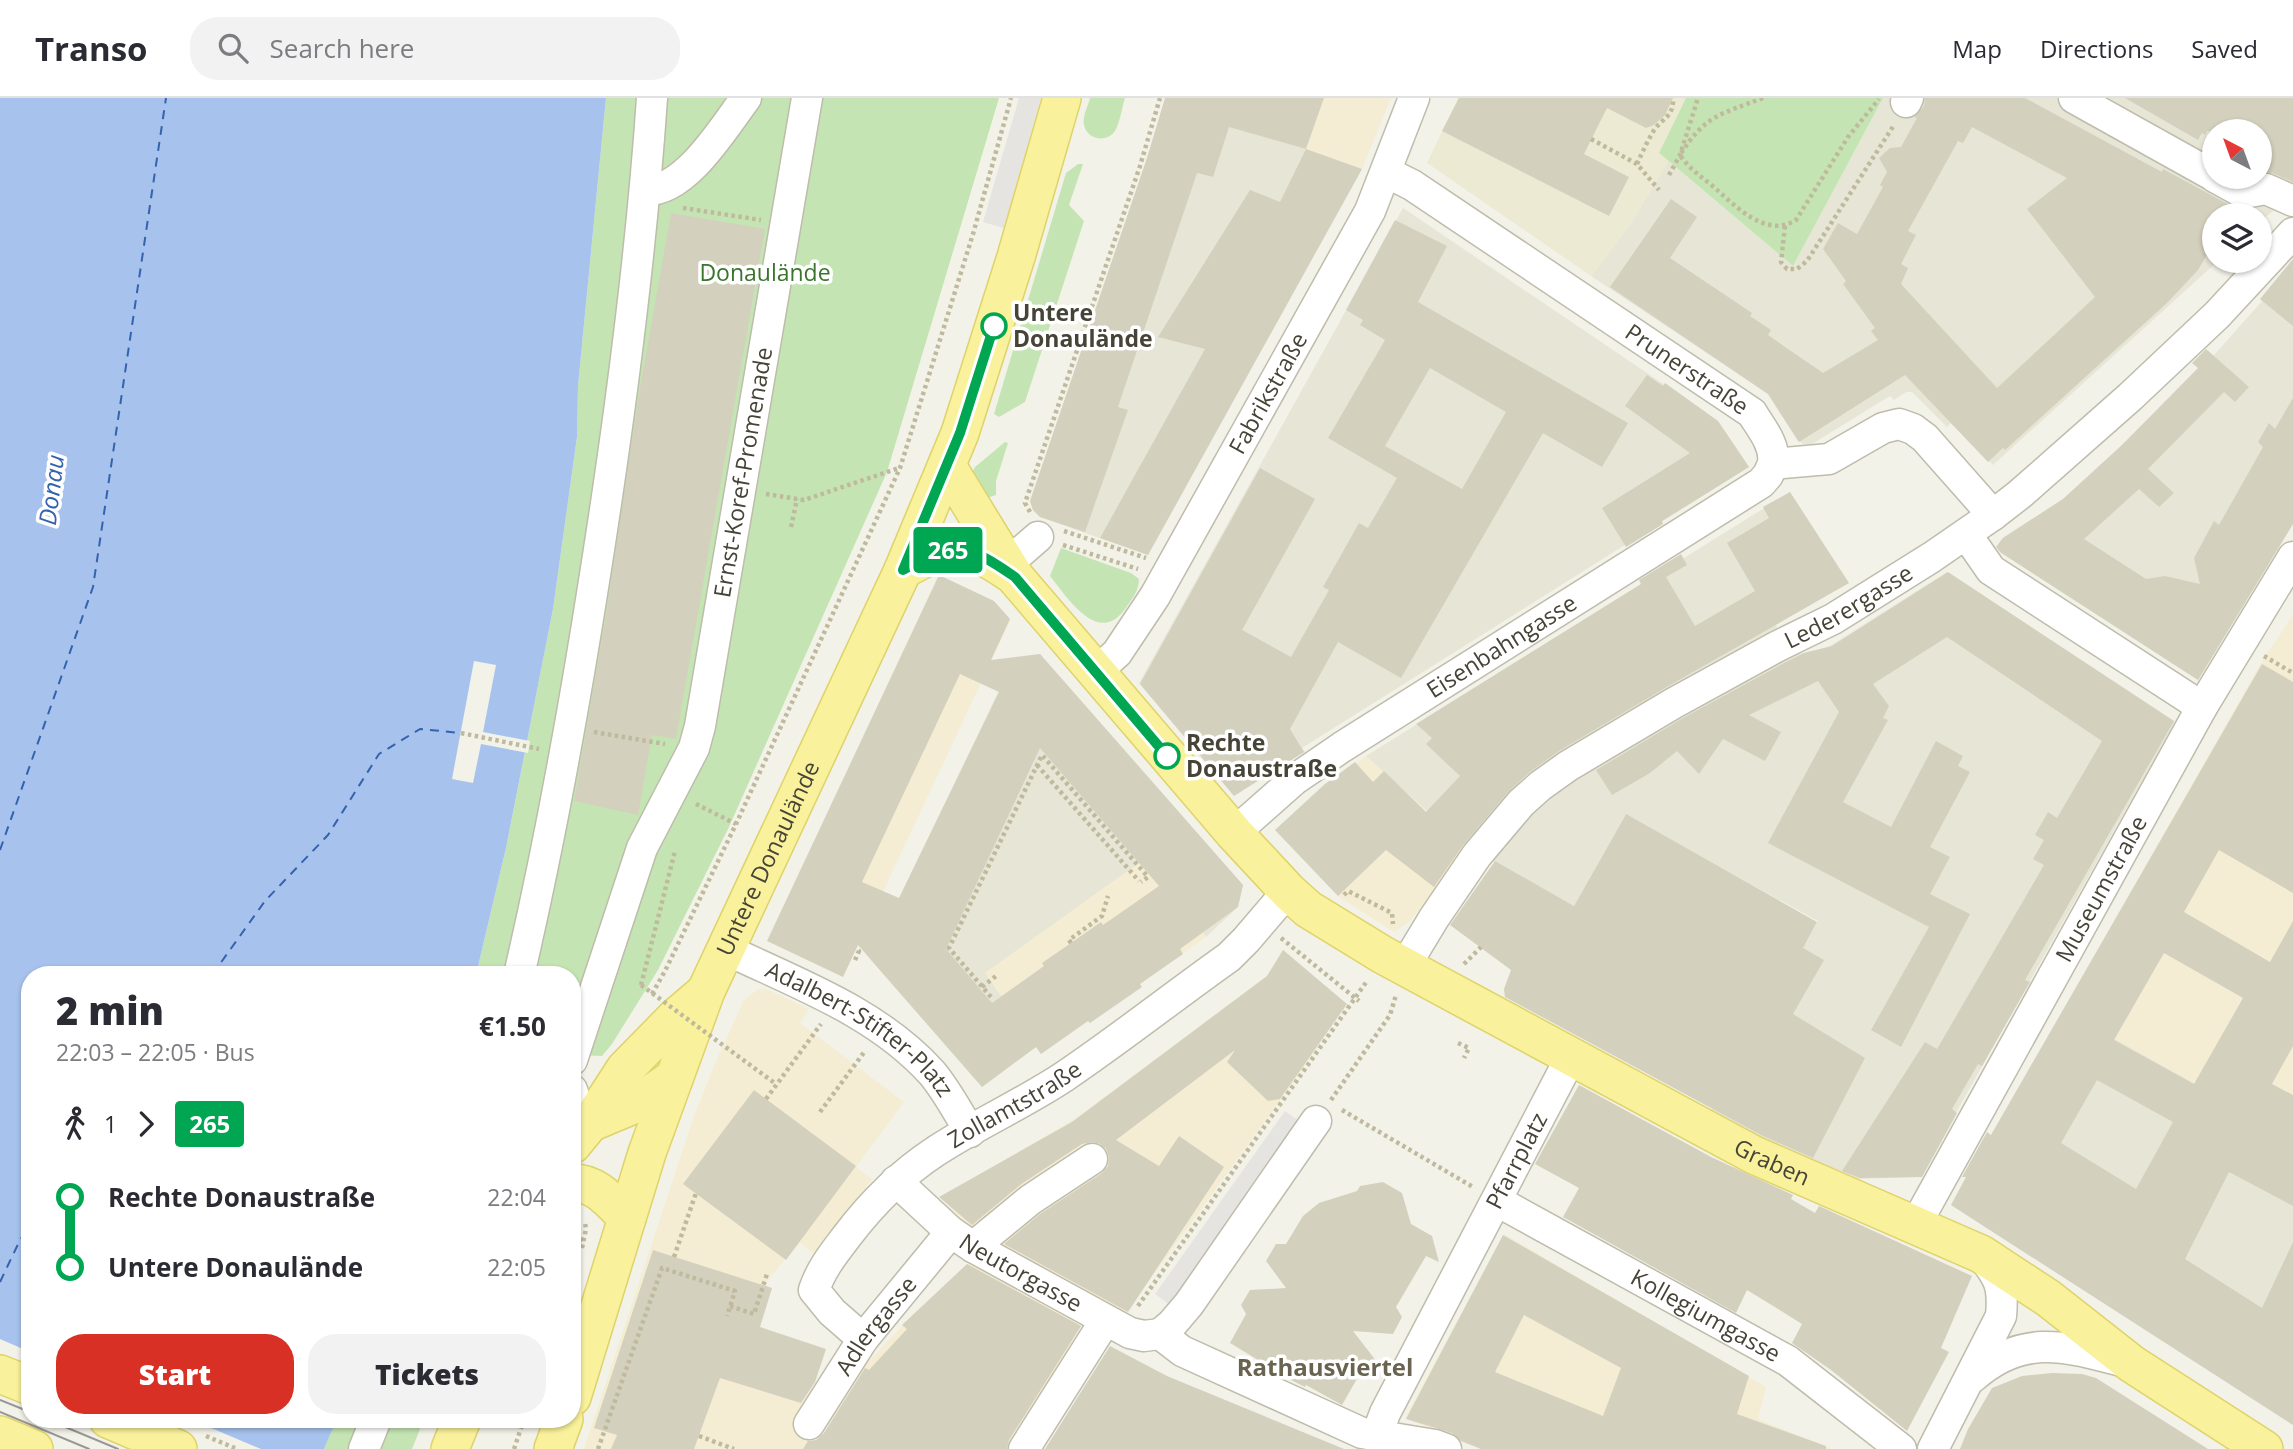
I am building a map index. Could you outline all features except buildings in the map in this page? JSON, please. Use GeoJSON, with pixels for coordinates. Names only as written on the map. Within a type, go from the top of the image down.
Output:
{"type":"FeatureCollection","features":[{"type":"Feature","properties":{"kind":"main road","name":"Untere Donaulände"},"geometry":{"type":"LineString","coordinates":[[581,1367],[627,1218],[706,992],[903,570],[960,433],[1009,280],[1062,98]]}},
{"type":"Feature","properties":{"kind":"main road"},"geometry":{"type":"LineString","coordinates":[[947,466],[1011,570],[1234,833],[1288,891],[1330,924],[1573,1055]]}},
{"type":"Feature","properties":{"kind":"main road"},"geometry":{"type":"LineString","coordinates":[[903,570],[933,553],[971,550],[1011,570]]}},
{"type":"Feature","properties":{"kind":"main road","name":"Untere Donaulände"},"geometry":{"type":"LineString","coordinates":[[581,1134],[625,1069],[676,1017],[706,992]]}},
{"type":"Feature","properties":{"kind":"main road","name":"Graben"},"geometry":{"type":"LineString","coordinates":[[1573,1055],[1754,1155],[1981,1254],[2048,1298],[2132,1364],[2264,1449]]}},
{"type":"Feature","properties":{"kind":"main road"},"geometry":{"type":"LineString","coordinates":[[581,1134],[638,1103],[674,1078]]}},
{"type":"Feature","properties":{"kind":"main road"},"geometry":{"type":"LineString","coordinates":[[581,1189],[583,1183],[599,1191],[627,1218]]}},
{"type":"Feature","properties":{"kind":"main road"},"geometry":{"type":"LineString","coordinates":[[0,1374],[21,1382]]}},
{"type":"Feature","properties":{"kind":"main road"},"geometry":{"type":"LineString","coordinates":[[128,1428],[178,1449]]}},
{"type":"Feature","properties":{"kind":"main road"},"geometry":{"type":"LineString","coordinates":[[450,1449],[458,1428]]}},
{"type":"Feature","properties":{"kind":"main road"},"geometry":{"type":"LineString","coordinates":[[553,1449],[561,1428]]}},
{"type":"Feature","properties":{"kind":"main road"},"geometry":{"type":"LineString","coordinates":[[0,1435],[34,1449]]}},
{"type":"Feature","properties":{"kind":"street"},"geometry":{"type":"LineString","coordinates":[[521,966],[575,741],[617,435],[645,190],[652,98]]}},
{"type":"Feature","properties":{"kind":"street"},"geometry":{"type":"LineString","coordinates":[[645,190],[662,188],[688,170],[703,155],[746,98]]}},
{"type":"Feature","properties":{"kind":"street","name":"Ernst-Koref-Promenade"},"geometry":{"type":"LineString","coordinates":[[581,1033],[642,848],[663,839],[700,726],[807,98]]}},
{"type":"Feature","properties":{"kind":"street","name":"Fabrikstraße"},"geometry":{"type":"LineString","coordinates":[[1096,672],[1117,653],[1166,578],[1370,211],[1414,98]]}},
{"type":"Feature","properties":{"kind":"street"},"geometry":{"type":"LineString","coordinates":[[2074,98],[2202,169]]}},
{"type":"Feature","properties":{"kind":"street","name":"Prunerstraße"},"geometry":{"type":"LineString","coordinates":[[1386,172],[1412,185],[1752,413],[1770,444],[1774,456],[1773,464]]}},
{"type":"Feature","properties":{"kind":"street"},"geometry":{"type":"LineString","coordinates":[[2237,189],[2244,193],[2266,189],[2293,201]]}},
{"type":"Feature","properties":{"kind":"street","name":"Lederergasse"},"geometry":{"type":"LineString","coordinates":[[1405,966],[1477,855],[1513,811],[1541,786],[1618,736],[1778,646],[1833,620],[1993,515],[2149,379],[2233,299],[2293,233]]}},
{"type":"Feature","properties":{"kind":"street"},"geometry":{"type":"LineString","coordinates":[[1773,464],[1829,459],[1883,428],[1899,424],[1913,429],[1925,438],[1993,515]]}},
{"type":"Feature","properties":{"kind":"street","name":"Eisenbahngasse"},"geometry":{"type":"LineString","coordinates":[[1234,833],[1294,780],[1342,747],[1761,483],[1773,464]]}},
{"type":"Feature","properties":{"kind":"street"},"geometry":{"type":"LineString","coordinates":[[1966,534],[1992,570],[2202,707]]}},
{"type":"Feature","properties":{"kind":"street"},"geometry":{"type":"LineString","coordinates":[[1011,570],[1038,537]]}},
{"type":"Feature","properties":{"kind":"street","name":"Museumstraße"},"geometry":{"type":"LineString","coordinates":[[1916,1224],[2202,707],[2293,557]]}},
{"type":"Feature","properties":{"kind":"street","name":"Zollamtstraße"},"geometry":{"type":"LineString","coordinates":[[863,1339],[832,1312],[814,1290],[819,1274],[860,1219],[896,1181],[936,1151],[1023,1103],[1066,1075],[1229,957],[1288,891]]}},
{"type":"Feature","properties":{"kind":"street","name":"Adalbert-Stifter-Platz"},"geometry":{"type":"LineString","coordinates":[[725,949],[834,1000],[889,1034],[932,1074],[947,1093],[970,1132]]}},
{"type":"Feature","properties":{"kind":"street","name":"Pfarrplatz"},"geometry":{"type":"LineString","coordinates":[[1376,1437],[1385,1413],[1573,1055]]}},
{"type":"Feature","properties":{"kind":"street"},"geometry":{"type":"LineString","coordinates":[[1316,1121],[1189,1304],[1160,1334],[1182,1352],[1362,1433],[1408,1446],[1435,1444],[1446,1449]]}},
{"type":"Feature","properties":{"kind":"street","name":"Adlergasse"},"geometry":{"type":"LineString","coordinates":[[809,1424],[863,1339],[962,1240],[1092,1159]]}},
{"type":"Feature","properties":{"kind":"street","name":"Neutorgasse"},"geometry":{"type":"LineString","coordinates":[[896,1181],[962,1240],[1113,1325],[1144,1336],[1160,1334]]}},
{"type":"Feature","properties":{"kind":"street","name":"Kollegiumgasse"},"geometry":{"type":"LineString","coordinates":[[1497,1201],[1788,1361],[1901,1449]]}},
{"type":"Feature","properties":{"kind":"street"},"geometry":{"type":"LineString","coordinates":[[1933,1449],[2001,1316],[2003,1293],[1995,1273],[1981,1254]]}},
{"type":"Feature","properties":{"kind":"street"},"geometry":{"type":"LineString","coordinates":[[1024,1449],[1113,1325]]}},
{"type":"Feature","properties":{"kind":"street"},"geometry":{"type":"LineString","coordinates":[[1970,1380],[1987,1364],[2014,1351],[2040,1347],[2070,1348],[2132,1364]]}},
{"type":"Feature","properties":{"kind":"street"},"geometry":{"type":"LineString","coordinates":[[364,1449],[372,1428]]}},
{"type":"Feature","properties":{"kind":"path"},"geometry":{"type":"LineString","coordinates":[[645,1005],[665,971],[736,824],[900,468],[1012,98]]}},
{"type":"Feature","properties":{"kind":"path"},"geometry":{"type":"LineString","coordinates":[[1027,497],[1140,166],[1160,98]]}},
{"type":"Feature","properties":{"kind":"path"},"geometry":{"type":"LineString","coordinates":[[1637,164],[1655,128],[1667,119],[1674,106],[1673,98]]}},
{"type":"Feature","properties":{"kind":"path"},"geometry":{"type":"LineString","coordinates":[[1680,155],[1698,98]]}},
{"type":"Feature","properties":{"kind":"path"},"geometry":{"type":"LineString","coordinates":[[1669,175],[1698,128],[1763,98]]}},
{"type":"Feature","properties":{"kind":"path"},"geometry":{"type":"LineString","coordinates":[[1680,155],[1690,169],[1743,213],[1756,220],[1784,226],[1796,220],[1848,137],[1898,99]]}},
{"type":"Feature","properties":{"kind":"path"},"geometry":{"type":"LineString","coordinates":[[1784,226],[1781,262],[1787,269],[1797,269],[1807,261],[1889,134],[1898,99]]}},
{"type":"Feature","properties":{"kind":"path"},"geometry":{"type":"LineString","coordinates":[[1591,139],[1637,164],[1659,190]]}},
{"type":"Feature","properties":{"kind":"path"},"geometry":{"type":"LineString","coordinates":[[686,208],[786,224]]}},
{"type":"Feature","properties":{"kind":"path"},"geometry":{"type":"LineString","coordinates":[[741,491],[804,500],[900,468]]}},
{"type":"Feature","properties":{"kind":"path"},"geometry":{"type":"LineString","coordinates":[[791,527],[797,499]]}},
{"type":"Feature","properties":{"kind":"path"},"geometry":{"type":"LineString","coordinates":[[1038,537],[1166,578]]}},
{"type":"Feature","properties":{"kind":"path"},"geometry":{"type":"LineString","coordinates":[[2257,652],[2293,673]]}},
{"type":"Feature","properties":{"kind":"path"},"geometry":{"type":"LineString","coordinates":[[460,733],[694,748]]}},
{"type":"Feature","properties":{"kind":"path"},"geometry":{"type":"LineString","coordinates":[[991,997],[949,948],[1037,765],[1042,755],[1147,877],[1140,882],[1037,765]]}},
{"type":"Feature","properties":{"kind":"path"},"geometry":{"type":"LineString","coordinates":[[696,804],[736,824]]}},
{"type":"Feature","properties":{"kind":"path"},"geometry":{"type":"LineString","coordinates":[[663,839],[641,985],[776,1084]]}},
{"type":"Feature","properties":{"kind":"path"},"geometry":{"type":"LineString","coordinates":[[1337,902],[1348,891],[1392,913],[1393,919]]}},
{"type":"Feature","properties":{"kind":"path"},"geometry":{"type":"LineString","coordinates":[[1071,943],[1069,940],[1102,916],[1108,896]]}},
{"type":"Feature","properties":{"kind":"path"},"geometry":{"type":"LineString","coordinates":[[1113,1325],[1343,1013],[1358,1000],[1276,935]]}},
{"type":"Feature","properties":{"kind":"path"},"geometry":{"type":"LineString","coordinates":[[1459,969],[1481,947]]}},
{"type":"Feature","properties":{"kind":"path"},"geometry":{"type":"LineString","coordinates":[[855,960],[859,951],[857,950]]}},
{"type":"Feature","properties":{"kind":"path"},"geometry":{"type":"LineString","coordinates":[[1405,966],[1390,1015],[1329,1103],[1497,1201]]}},
{"type":"Feature","properties":{"kind":"path"},"geometry":{"type":"LineString","coordinates":[[982,986],[996,976]]}},
{"type":"Feature","properties":{"kind":"path"},"geometry":{"type":"LineString","coordinates":[[765,1099],[814,1034]]}},
{"type":"Feature","properties":{"kind":"path"},"geometry":{"type":"LineString","coordinates":[[1458,1042],[1469,1048],[1464,1058]]}},
{"type":"Feature","properties":{"kind":"path"},"geometry":{"type":"LineString","coordinates":[[820,1112],[867,1048]]}},
{"type":"Feature","properties":{"kind":"path"},"geometry":{"type":"LineString","coordinates":[[674,1257],[696,1193]]}},
{"type":"Feature","properties":{"kind":"path"},"geometry":{"type":"LineString","coordinates":[[581,1213],[586,1229],[584,1240],[581,1239]]}},
{"type":"Feature","properties":{"kind":"path"},"geometry":{"type":"LineString","coordinates":[[598,1449],[662,1268],[735,1292],[727,1316]]}},
{"type":"Feature","properties":{"kind":"path"},"geometry":{"type":"LineString","coordinates":[[730,1306],[754,1314],[767,1274]]}},
{"type":"Feature","properties":{"kind":"path"},"geometry":{"type":"LineString","coordinates":[[514,1449],[521,1428]]}},
{"type":"Feature","properties":{"kind":"path"},"geometry":{"type":"LineString","coordinates":[[699,1436],[734,1449]]}},
{"type":"Feature","properties":{"kind":"shaded area"},"geometry":{"type":"Polygon","coordinates":[[[1019,98],[1041,98],[1004,228],[983,222],[1019,98]]]}},
{"type":"Feature","properties":{"kind":"shaded area"},"geometry":{"type":"Polygon","coordinates":[[[1237,98],[1391,98],[1362,169],[1306,149],[1237,98]]]}},
{"type":"Feature","properties":{"kind":"shaded area"},"geometry":{"type":"Polygon","coordinates":[[[1458,98],[1686,98],[1659,153],[1668,161],[1633,220],[1591,276],[1427,163],[1458,98]]]}},
{"type":"Feature","properties":{"kind":"shaded area"},"geometry":{"type":"Polygon","coordinates":[[[1883,98],[2293,98],[2293,186],[2282,203],[2272,212],[2272,203],[2202,203],[2202,273],[2205,273],[1993,465],[1951,423],[1947,427],[1912,392],[1906,392],[1894,400],[1890,396],[1812,444],[1804,444],[1797,440],[1768,394],[1591,276],[1633,220],[1668,161],[1793,266],[1883,98]]]}},
{"type":"Feature","properties":{"kind":"shaded area"},"geometry":{"type":"Polygon","coordinates":[[[1163,106],[1306,149],[1362,169],[1148,555],[1040,517],[1033,510],[1030,501],[1163,106]]]}},
{"type":"Feature","properties":{"kind":"shaded area"},"geometry":{"type":"Polygon","coordinates":[[[1403,208],[1718,421],[1749,467],[1302,748],[1305,752],[1234,795],[1139,683],[1403,208]]]}},
{"type":"Feature","properties":{"kind":"shaded area"},"geometry":{"type":"Polygon","coordinates":[[[2293,261],[2293,524],[2198,680],[2001,553],[1999,543],[2063,499],[2122,445],[2215,354],[2293,261]]]}},
{"type":"Feature","properties":{"kind":"shaded area"},"geometry":{"type":"Polygon","coordinates":[[[1790,492],[1848,583],[1776,625],[1778,630],[1524,776],[1467,847],[1366,756],[1790,492]]]}},
{"type":"Feature","properties":{"kind":"shaded area"},"geometry":{"type":"Polygon","coordinates":[[[1947,572],[2175,722],[1920,1177],[1857,1179],[1803,1160],[1709,1114],[1818,921],[1625,815],[1574,906],[1486,857],[1537,803],[1590,760],[1779,659],[1828,647],[1947,572]]]}},
{"type":"Feature","properties":{"kind":"shaded area"},"geometry":{"type":"Polygon","coordinates":[[[938,576],[993,602],[1010,621],[843,977],[768,941],[938,576]]]}},
{"type":"Feature","properties":{"kind":"shaded area"},"geometry":{"type":"Polygon","coordinates":[[[2293,615],[2293,1138],[2063,1010],[2261,663],[2293,615]]]}},
{"type":"Feature","properties":{"kind":"shaded area"},"geometry":{"type":"Polygon","coordinates":[[[1040,654],[1243,885],[1238,907],[1206,937],[1147,858],[1036,1047],[982,1087],[870,959],[1015,657],[1040,654]]]}},
{"type":"Feature","properties":{"kind":"shaded area"},"geometry":{"type":"Polygon","coordinates":[[[1366,756],[1467,847],[1410,921],[1394,932],[1339,897],[1275,830],[1315,793],[1366,756]]]}},
{"type":"Feature","properties":{"kind":"shaded area"},"geometry":{"type":"Polygon","coordinates":[[[1147,857],[1206,937],[1041,1054],[985,973],[1147,857]]]}},
{"type":"Feature","properties":{"kind":"shaded area"},"geometry":{"type":"Polygon","coordinates":[[[1283,949],[1346,1004],[1299,1074],[1124,1316],[1001,1251],[1005,1203],[970,1230],[941,1197],[1073,1120],[1268,975],[1283,949]]]}},
{"type":"Feature","properties":{"kind":"shaded area"},"geometry":{"type":"Polygon","coordinates":[[[758,989],[766,989],[809,1009],[800,1023],[904,1102],[856,1167],[872,1179],[815,1255],[799,1242],[764,1285],[772,1289],[760,1327],[826,1349],[808,1405],[816,1429],[864,1366],[973,1259],[1084,1322],[1011,1445],[1002,1438],[994,1449],[584,1449],[694,1116],[744,1000],[758,989]]]}},
{"type":"Feature","properties":{"kind":"shaded area"},"geometry":{"type":"Polygon","coordinates":[[[2063,1010],[2293,1138],[2293,1425],[1951,1205],[2063,1010]]]}},
{"type":"Feature","properties":{"kind":"shaded area"},"geometry":{"type":"Polygon","coordinates":[[[1285,1111],[1299,1121],[1170,1305],[1155,1294],[1285,1111]]]}},
{"type":"Feature","properties":{"kind":"shaded area"},"geometry":{"type":"Polygon","coordinates":[[[1504,1234],[1766,1387],[1758,1419],[1832,1449],[1482,1449],[1405,1418],[1504,1234]]]}},
{"type":"Feature","properties":{"kind":"green space","name":"Donaulände"},"geometry":{"type":"Polygon","coordinates":[[[606,98],[999,98],[887,472],[729,827],[658,970],[602,1056],[581,1055],[581,966],[478,966],[506,848],[553,609],[577,437],[578,386],[606,98]]]}},
{"type":"Feature","properties":{"kind":"green space"},"geometry":{"type":"Polygon","coordinates":[[[1090,98],[1125,98],[1117,127],[1107,137],[1093,137],[1086,130],[1084,119],[1090,98]]]}},
{"type":"Feature","properties":{"kind":"green space"},"geometry":{"type":"Polygon","coordinates":[[[1686,98],[1883,98],[1793,266],[1659,153],[1686,98]]]}},
{"type":"Feature","properties":{"kind":"green space"},"geometry":{"type":"Polygon","coordinates":[[[1078,164],[1083,164],[1069,205],[1084,221],[1025,402],[999,417],[994,414],[1066,173],[1078,164]]]}},
{"type":"Feature","properties":{"kind":"green space"},"geometry":{"type":"Polygon","coordinates":[[[1005,442],[1008,443],[996,481],[996,495],[984,499],[972,473],[975,467],[1005,442]]]}},
{"type":"Feature","properties":{"kind":"green space"},"geometry":{"type":"Polygon","coordinates":[[[1061,548],[1131,573],[1139,579],[1133,598],[1115,619],[1104,623],[1084,615],[1050,576],[1061,548]]]}},
{"type":"Feature","properties":{"kind":"green space"},"geometry":{"type":"Polygon","coordinates":[[[333,1428],[420,1428],[412,1449],[324,1449],[333,1428]]]}},
{"type":"Feature","properties":{"kind":"water","name":"Donau"},"geometry":{"type":"Polygon","coordinates":[[[0,98],[606,98],[578,386],[577,437],[553,609],[506,848],[478,966],[21,966],[21,1428],[333,1428],[324,1449],[0,1449],[0,98]]]}},
{"type":"Feature","properties":{"kind":"pier"},"geometry":{"type":"Polygon","coordinates":[[[474,661],[496,665],[483,732],[530,741],[528,753],[481,744],[473,783],[452,779],[474,661]]]}},
{"type":"Feature","properties":{"kind":"pier"},"geometry":{"type":"Polygon","coordinates":[[[0,1339],[21,1348],[21,1428],[211,1428],[261,1449],[0,1449],[0,1339]]]}},
{"type":"Feature","properties":{"kind":"ferry route"},"geometry":{"type":"LineString","coordinates":[[0,850],[93,587],[166,98]]}},
{"type":"Feature","properties":{"kind":"ferry route"},"geometry":{"type":"LineString","coordinates":[[218,966],[265,901],[328,835],[379,754],[420,729],[461,733]]}},
{"type":"Feature","properties":{"kind":"ferry route"},"geometry":{"type":"LineString","coordinates":[[0,1282],[21,1239]]}},
{"type":"Feature","properties":{"kind":"tram line"},"geometry":{"type":"LineString","coordinates":[[0,1400],[21,1408]]}},
{"type":"Feature","properties":{"kind":"tram line"},"geometry":{"type":"LineString","coordinates":[[0,1412],[21,1421]]}},
{"type":"Feature","properties":{"kind":"tram line"},"geometry":{"type":"LineString","coordinates":[[38,1428],[89,1449]]}},
{"type":"Feature","properties":{"kind":"tram line"},"geometry":{"type":"LineString","coordinates":[[68,1428],[118,1449]]}},
{"type":"Feature","properties":{"kind":"bus line","name":"265"},"geometry":{"type":"LineString","coordinates":[[994,326],[960,433],[903,570],[933,553],[951,550],[971,550],[990,559],[1015,577],[1167,756]]}},
{"type":"Feature","properties":{"kind":"place","name":"Untere Donaulände"},"geometry":{"type":"Point","coordinates":[994,326]}},
{"type":"Feature","properties":{"kind":"place","name":"Rechte Donaustraße"},"geometry":{"type":"Point","coordinates":[1167,756]}},
{"type":"Feature","properties":{"kind":"district","name":"Rathausviertel"},"geometry":{"type":"Point","coordinates":[1325,1368]}}]}
